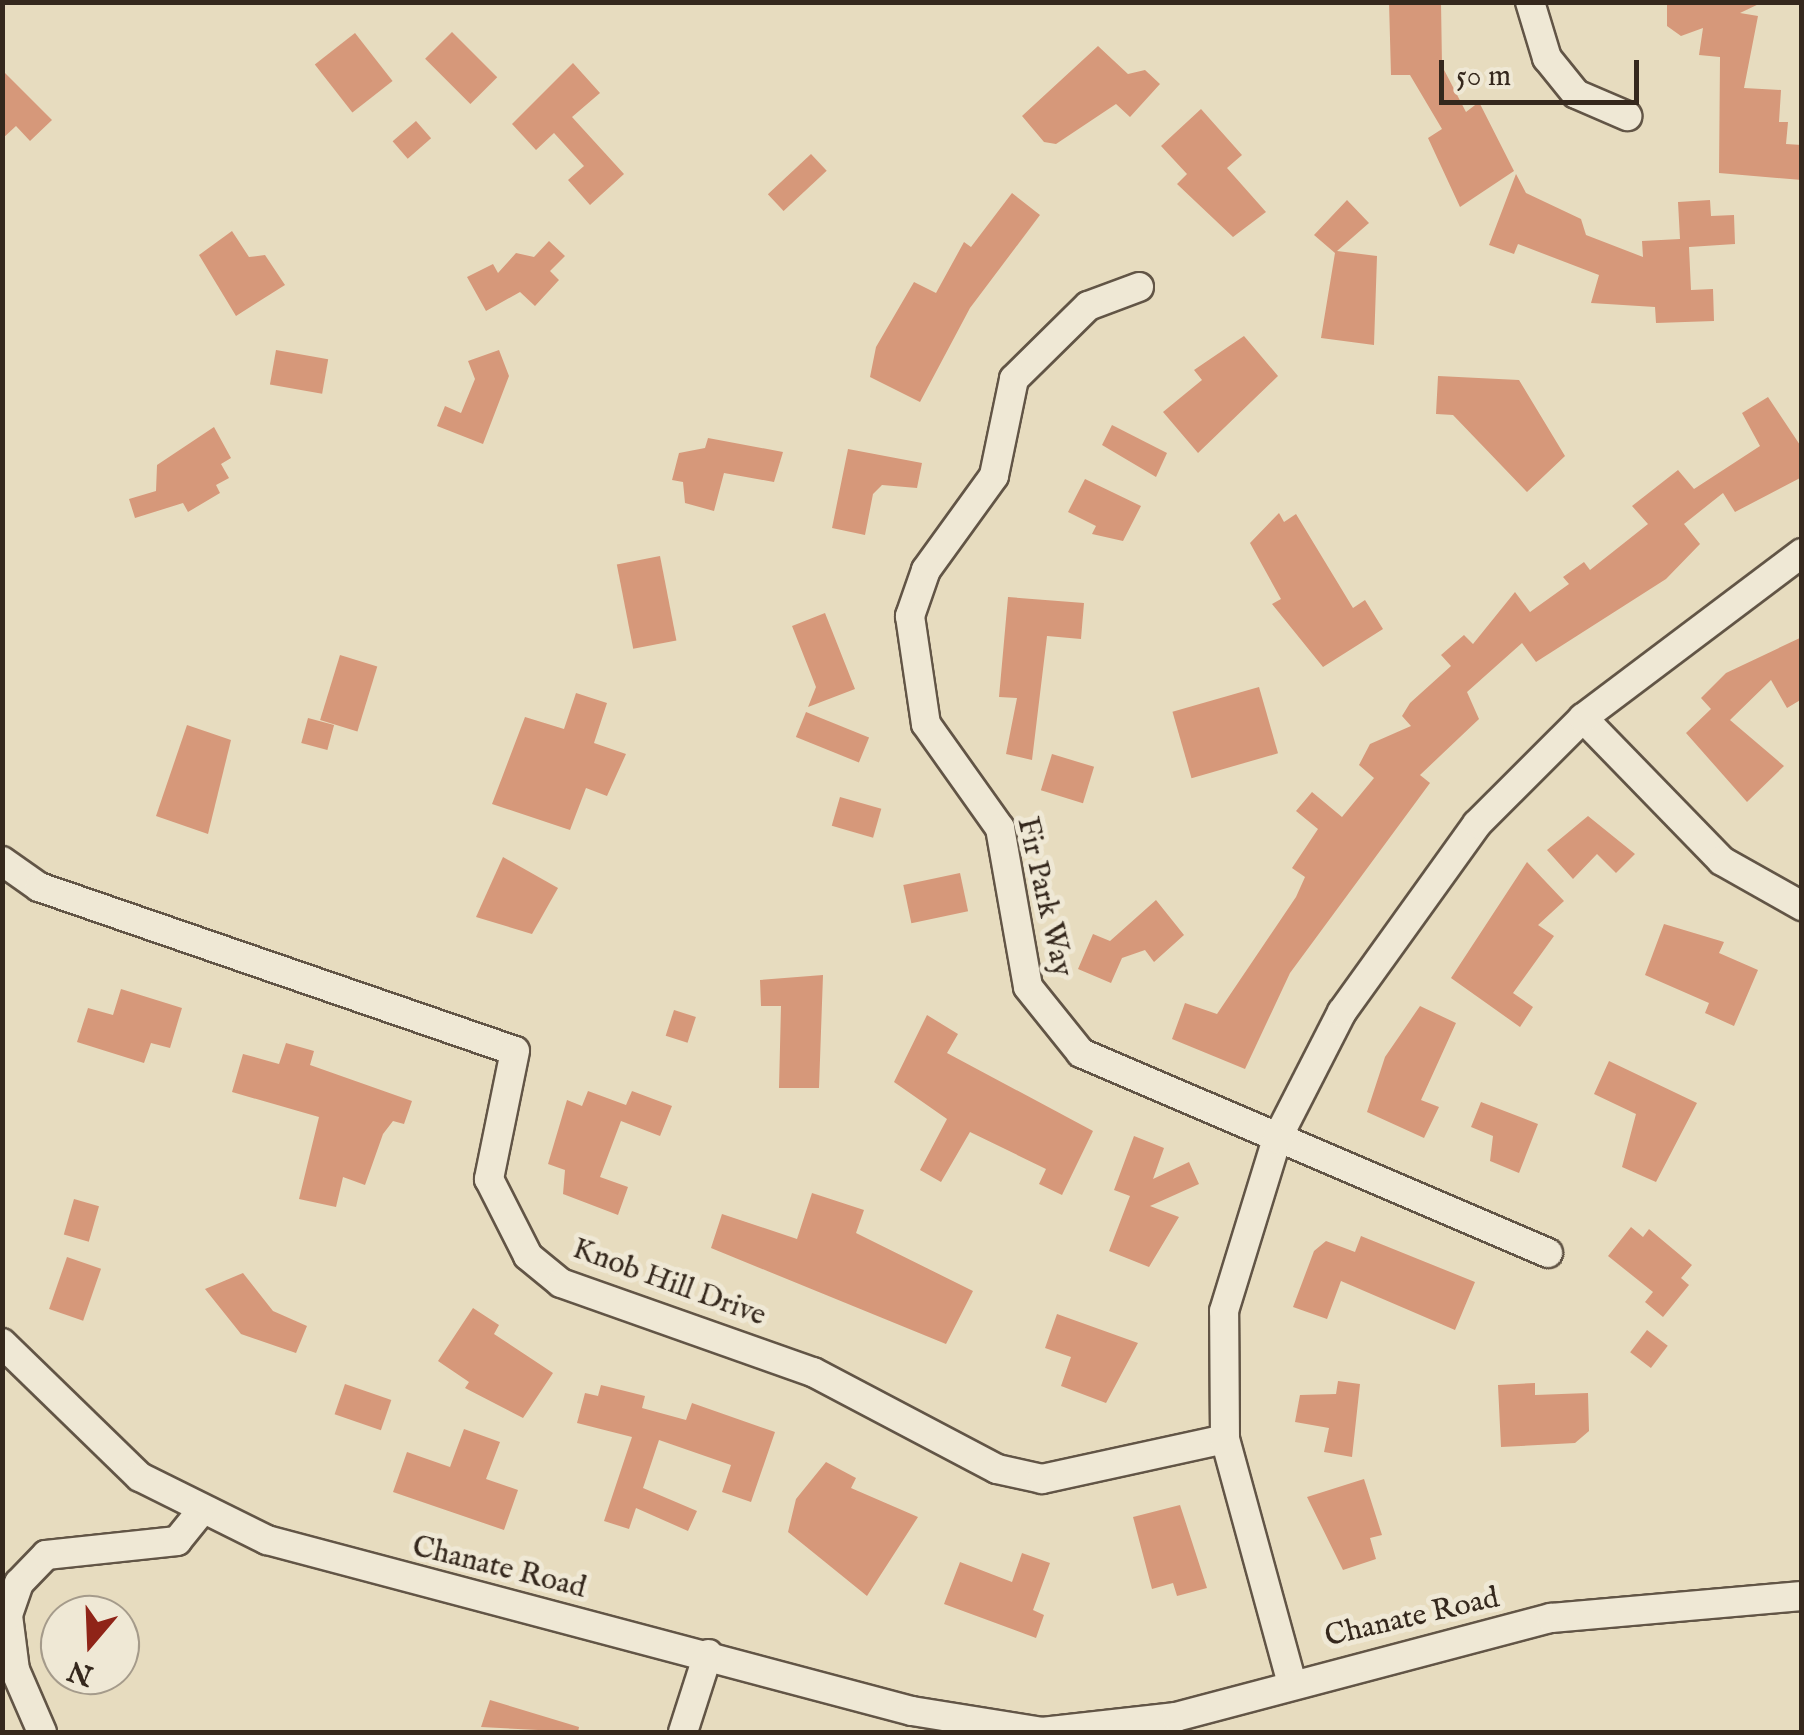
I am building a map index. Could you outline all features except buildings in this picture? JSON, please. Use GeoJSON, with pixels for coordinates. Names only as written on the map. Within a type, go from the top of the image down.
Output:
{"type":"FeatureCollection","features":[{"type":"Feature","properties":{"kind":"street"},"geometry":{"type":"LineString","coordinates":[[1530,2],[1547,58],[1576,94],[1627,116]]}},
{"type":"Feature","properties":{"kind":"street","name":"Fir Park Way"},"geometry":{"type":"LineString","coordinates":[[1139,287],[1088,306],[1014,379],[994,476],[926,570],[910,616],[915,681],[926,724],[1000,828],[1028,988],[1052,1026],[1080,1053],[1548,1253]]}},
{"type":"Feature","properties":{"kind":"street"},"geometry":{"type":"LineString","coordinates":[[1290,1680],[1225,1438],[1224,1312],[1277,1139],[1342,1012],[1477,824],[1583,718],[1802,553]]}},
{"type":"Feature","properties":{"kind":"street"},"geometry":{"type":"LineString","coordinates":[[1583,718],[1722,861],[1802,906]]}},
{"type":"Feature","properties":{"kind":"street","name":"Knob Hill Drive"},"geometry":{"type":"LineString","coordinates":[[2,861],[39,887],[515,1051],[489,1178],[528,1256],[561,1283],[813,1372],[997,1469],[1042,1479],[1225,1438]]}},
{"type":"Feature","properties":{"kind":"street","name":"Chanate Road"},"geometry":{"type":"LineString","coordinates":[[2,1343],[92,1438],[199,1514],[363,1567],[708,1654],[912,1711],[1041,1732],[1176,1717],[1290,1680],[1551,1618],[1802,1596]]}},
{"type":"Feature","properties":{"kind":"street"},"geometry":{"type":"LineString","coordinates":[[42,1732],[15,1670],[8,1614],[33,1563],[75,1550],[159,1546],[199,1514]]}},
{"type":"Feature","properties":{"kind":"street"},"geometry":{"type":"LineString","coordinates":[[683,1732],[708,1654]]}}]}
